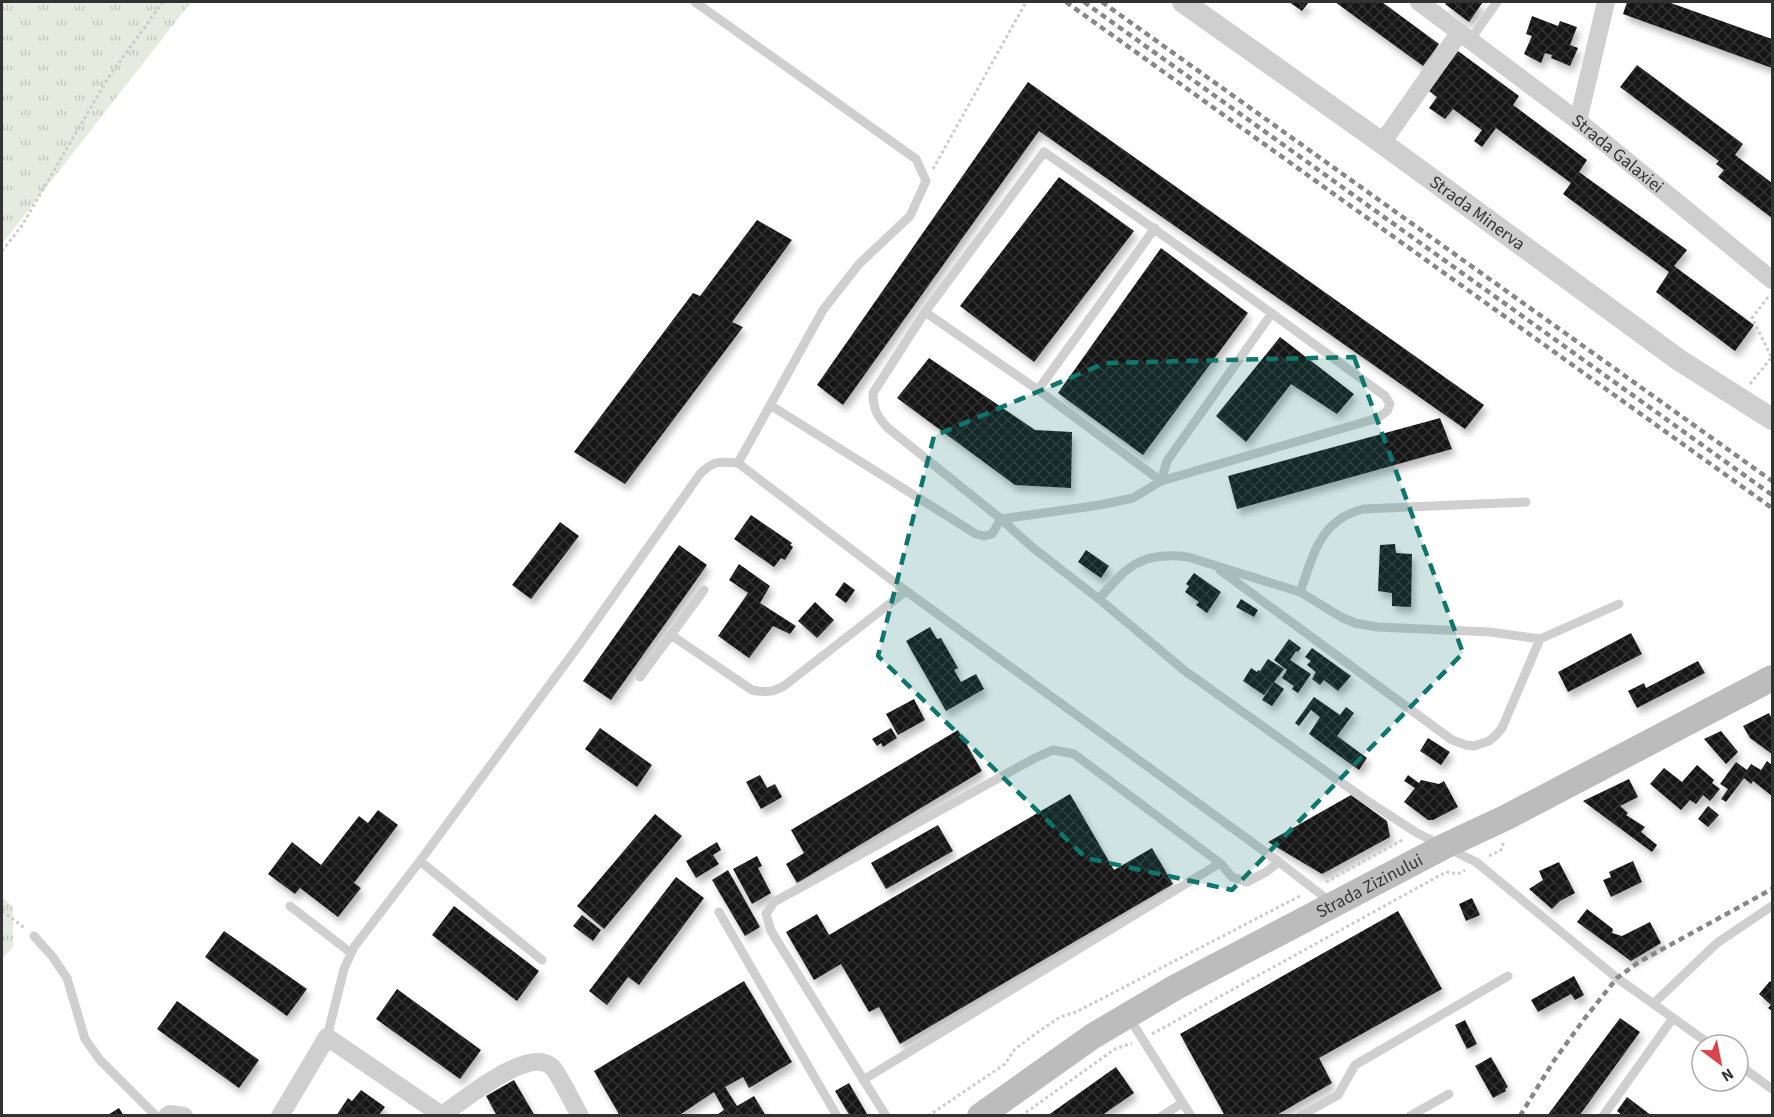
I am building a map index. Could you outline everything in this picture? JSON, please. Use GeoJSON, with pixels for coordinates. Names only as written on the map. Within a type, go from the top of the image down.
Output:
{"type":"FeatureCollection","features":[{"type":"Feature","properties":{"kind":"main road","name":"Strada Zizinului"},"geometry":{"type":"LineString","coordinates":[[980,1116],[1056,1060],[1127,1014],[1445,846],[1506,827],[1773,678]]}},
{"type":"Feature","properties":{"kind":"street","name":"Strada Minerva"},"geometry":{"type":"LineString","coordinates":[[1183,2],[1382,143],[1680,360],[1738,399],[1773,419]]}},
{"type":"Feature","properties":{"kind":"street","name":"Strada Galaxiei"},"geometry":{"type":"LineString","coordinates":[[1419,2],[1578,121],[1772,280]]}},
{"type":"Feature","properties":{"kind":"street"},"geometry":{"type":"LineString","coordinates":[[1578,121],[1606,2]]}},
{"type":"Feature","properties":{"kind":"street"},"geometry":{"type":"LineString","coordinates":[[1382,143],[1465,36]]}},
{"type":"Feature","properties":{"kind":"street"},"geometry":{"type":"LineString","coordinates":[[280,1116],[327,1037],[443,1115],[515,1066],[540,1061],[552,1067],[580,1116]]}},
{"type":"Feature","properties":{"kind":"street"},"geometry":{"type":"LineString","coordinates":[[166,1116],[170,1114],[184,1116]]}},
{"type":"Feature","properties":{"kind":"lane"},"geometry":{"type":"LineString","coordinates":[[695,2],[916,159],[927,181],[910,216],[859,264],[823,310],[738,463]]}},
{"type":"Feature","properties":{"kind":"lane"},"geometry":{"type":"LineString","coordinates":[[1465,36],[1497,2]]}},
{"type":"Feature","properties":{"kind":"lane"},"geometry":{"type":"LineString","coordinates":[[1001,519],[1133,498],[1161,481],[1378,418],[1387,411],[1390,404],[1385,396],[1272,313],[1155,228],[1044,152],[925,312],[873,393],[873,407],[879,419],[1185,671],[1366,800],[1417,833],[1476,862],[1617,978],[1694,1033]]}},
{"type":"Feature","properties":{"kind":"lane"},"geometry":{"type":"LineString","coordinates":[[1038,390],[1155,228]]}},
{"type":"Feature","properties":{"kind":"lane"},"geometry":{"type":"LineString","coordinates":[[925,312],[1038,390],[1161,481]]}},
{"type":"Feature","properties":{"kind":"lane"},"geometry":{"type":"LineString","coordinates":[[1161,481],[1167,461],[1272,313]]}},
{"type":"Feature","properties":{"kind":"lane"},"geometry":{"type":"LineString","coordinates":[[771,405],[976,534],[984,536],[992,534],[1001,519]]}},
{"type":"Feature","properties":{"kind":"lane"},"geometry":{"type":"LineString","coordinates":[[327,1037],[344,969],[351,953],[579,645],[699,474],[709,465],[721,461],[738,463],[906,591],[1279,862],[1334,905]]}},
{"type":"Feature","properties":{"kind":"lane"},"geometry":{"type":"LineString","coordinates":[[1300,592],[1321,538],[1334,523],[1353,512],[1363,509],[1526,502]]}},
{"type":"Feature","properties":{"kind":"lane"},"geometry":{"type":"LineString","coordinates":[[1099,599],[1123,572],[1150,558],[1176,556],[1188,557],[1300,592],[1341,617],[1366,625],[1490,632],[1540,639],[1619,604]]}},
{"type":"Feature","properties":{"kind":"lane"},"geometry":{"type":"LineString","coordinates":[[1213,565],[1452,740],[1466,745],[1489,741],[1502,728],[1540,639]]}},
{"type":"Feature","properties":{"kind":"lane"},"geometry":{"type":"LineString","coordinates":[[640,677],[704,590]]}},
{"type":"Feature","properties":{"kind":"lane"},"geometry":{"type":"LineString","coordinates":[[671,635],[752,690],[763,693],[774,691],[784,686],[906,591]]}},
{"type":"Feature","properties":{"kind":"lane"},"geometry":{"type":"LineString","coordinates":[[886,1116],[771,931],[766,914],[774,902],[988,783],[1053,750],[1074,754],[1220,863],[1233,877],[1247,882],[1279,862]]}},
{"type":"Feature","properties":{"kind":"lane"},"geometry":{"type":"LineString","coordinates":[[420,861],[542,960]]}},
{"type":"Feature","properties":{"kind":"lane"},"geometry":{"type":"LineString","coordinates":[[863,1080],[1220,863]]}},
{"type":"Feature","properties":{"kind":"lane"},"geometry":{"type":"LineString","coordinates":[[290,906],[351,953]]}},
{"type":"Feature","properties":{"kind":"lane"},"geometry":{"type":"LineString","coordinates":[[1653,1004],[1717,943],[1773,906]]}},
{"type":"Feature","properties":{"kind":"lane"},"geometry":{"type":"LineString","coordinates":[[719,912],[834,1114]]}},
{"type":"Feature","properties":{"kind":"lane"},"geometry":{"type":"LineString","coordinates":[[34,936],[67,978],[85,1039],[100,1060],[156,1116]]}},
{"type":"Feature","properties":{"kind":"lane"},"geometry":{"type":"LineString","coordinates":[[1300,1116],[1338,1095],[1354,1065],[1508,976]]}},
{"type":"Feature","properties":{"kind":"lane"},"geometry":{"type":"LineString","coordinates":[[1127,1014],[1191,1116]]}},
{"type":"Feature","properties":{"kind":"lane"},"geometry":{"type":"LineString","coordinates":[[1603,1116],[1673,1018]]}},
{"type":"Feature","properties":{"kind":"lane"},"geometry":{"type":"LineString","coordinates":[[1750,1073],[1773,1089]]}},
{"type":"Feature","properties":{"kind":"lane"},"geometry":{"type":"LineString","coordinates":[[1410,1116],[1449,1094]]}},
{"type":"Feature","properties":{"kind":"lane"},"geometry":{"type":"LineString","coordinates":[[1162,1116],[1182,1103]]}},
{"type":"Feature","properties":{"kind":"path"},"geometry":{"type":"LineString","coordinates":[[2,251],[21,227],[108,78],[163,2]]}},
{"type":"Feature","properties":{"kind":"path"},"geometry":{"type":"LineString","coordinates":[[927,181],[1026,2]]}},
{"type":"Feature","properties":{"kind":"path"},"geometry":{"type":"LineString","coordinates":[[1738,399],[1772,358],[1752,318],[1773,291]]}},
{"type":"Feature","properties":{"kind":"path"},"geometry":{"type":"LineString","coordinates":[[1021,1116],[1115,1049],[1142,1038],[1446,872],[1458,874],[1501,850],[1506,827]]}},
{"type":"Feature","properties":{"kind":"path"},"geometry":{"type":"LineString","coordinates":[[2,911],[34,936]]}},
{"type":"Feature","properties":{"kind":"path"},"geometry":{"type":"LineString","coordinates":[[928,1116],[1005,1064],[1015,1049],[1060,1017],[1076,1012],[1166,966]]}},
{"type":"Feature","properties":{"kind":"highlighted area"},"geometry":{"type":"Polygon","coordinates":[[[1354,357],[1463,653],[1232,890],[1086,858],[878,656],[934,436],[1105,363],[1354,357]]]}},
{"type":"Feature","properties":{"kind":"green space"},"geometry":{"type":"Polygon","coordinates":[[[2,2],[191,2],[2,244],[2,2]]]}},
{"type":"Feature","properties":{"kind":"green space"},"geometry":{"type":"Polygon","coordinates":[[[2,897],[13,907],[13,947],[2,959],[2,897]]]}},
{"type":"Feature","properties":{"kind":"building"},"geometry":{"type":"Polygon","coordinates":[[[1289,2],[1309,2],[1302,11],[1289,2]]]}},
{"type":"Feature","properties":{"kind":"building"},"geometry":{"type":"Polygon","coordinates":[[[1335,2],[1382,2],[1439,44],[1423,66],[1335,2]]]}},
{"type":"Feature","properties":{"kind":"building"},"geometry":{"type":"Polygon","coordinates":[[[1447,2],[1483,2],[1469,22],[1445,4],[1447,2]]]}},
{"type":"Feature","properties":{"kind":"building"},"geometry":{"type":"Polygon","coordinates":[[[1627,2],[1668,2],[1772,39],[1772,68],[1623,14],[1627,2]]]}},
{"type":"Feature","properties":{"kind":"building"},"geometry":{"type":"Polygon","coordinates":[[[1532,16],[1558,26],[1560,21],[1577,27],[1570,45],[1578,48],[1570,66],[1545,53],[1541,63],[1524,54],[1532,36],[1526,34],[1532,16]]]}},
{"type":"Feature","properties":{"kind":"building"},"geometry":{"type":"Polygon","coordinates":[[[1458,51],[1519,96],[1513,105],[1587,160],[1579,172],[1687,250],[1674,266],[1754,325],[1735,351],[1656,292],[1669,272],[1563,194],[1571,183],[1496,128],[1482,147],[1474,141],[1482,130],[1453,109],[1445,119],[1429,108],[1437,97],[1429,91],[1458,51]]]}},
{"type":"Feature","properties":{"kind":"building"},"geometry":{"type":"Polygon","coordinates":[[[1637,65],[1743,144],[1735,155],[1772,183],[1772,218],[1718,177],[1724,170],[1716,164],[1719,161],[1620,87],[1637,65]]]}},
{"type":"Feature","properties":{"kind":"building"},"geometry":{"type":"Polygon","coordinates":[[[1028,82],[1484,405],[1465,429],[1039,131],[843,405],[817,385],[1028,82]]]}},
{"type":"Feature","properties":{"kind":"building"},"geometry":{"type":"Polygon","coordinates":[[[1059,177],[1134,231],[1034,362],[960,306],[1059,177]]]}},
{"type":"Feature","properties":{"kind":"building"},"geometry":{"type":"Polygon","coordinates":[[[757,220],[792,240],[732,322],[743,327],[625,484],[574,452],[693,293],[700,296],[757,220]]]}},
{"type":"Feature","properties":{"kind":"building"},"geometry":{"type":"Polygon","coordinates":[[[1161,248],[1248,313],[1143,455],[1058,393],[1161,248]]]}},
{"type":"Feature","properties":{"kind":"building"},"geometry":{"type":"Polygon","coordinates":[[[1280,337],[1354,394],[1337,414],[1291,384],[1246,442],[1216,416],[1280,337]]]}},
{"type":"Feature","properties":{"kind":"building"},"geometry":{"type":"Polygon","coordinates":[[[929,358],[1035,430],[1072,432],[1071,488],[1015,485],[897,398],[929,358]]]}},
{"type":"Feature","properties":{"kind":"building"},"geometry":{"type":"Polygon","coordinates":[[[1440,418],[1452,449],[1237,509],[1228,476],[1440,418]]]}},
{"type":"Feature","properties":{"kind":"building"},"geometry":{"type":"Polygon","coordinates":[[[751,515],[792,543],[790,545],[793,547],[785,560],[781,558],[774,567],[734,539],[751,515]]]}},
{"type":"Feature","properties":{"kind":"building"},"geometry":{"type":"Polygon","coordinates":[[[560,522],[579,536],[531,599],[512,585],[560,522]]]}},
{"type":"Feature","properties":{"kind":"building"},"geometry":{"type":"Polygon","coordinates":[[[1395,544],[1396,553],[1412,554],[1411,607],[1392,606],[1392,593],[1378,591],[1380,545],[1395,544]]]}},
{"type":"Feature","properties":{"kind":"building"},"geometry":{"type":"Polygon","coordinates":[[[679,545],[707,565],[611,700],[583,681],[679,545]]]}},
{"type":"Feature","properties":{"kind":"building"},"geometry":{"type":"Polygon","coordinates":[[[1086,550],[1109,566],[1101,578],[1078,562],[1086,550]]]}},
{"type":"Feature","properties":{"kind":"building"},"geometry":{"type":"Polygon","coordinates":[[[739,564],[770,586],[760,603],[796,626],[790,634],[773,626],[749,658],[718,636],[748,593],[729,580],[739,564]]]}},
{"type":"Feature","properties":{"kind":"building"},"geometry":{"type":"Polygon","coordinates":[[[1194,573],[1221,592],[1207,613],[1196,605],[1199,602],[1185,592],[1189,586],[1186,584],[1194,573]]]}},
{"type":"Feature","properties":{"kind":"building"},"geometry":{"type":"Polygon","coordinates":[[[844,582],[855,590],[846,603],[835,595],[844,582]]]}},
{"type":"Feature","properties":{"kind":"building"},"geometry":{"type":"Polygon","coordinates":[[[1241,599],[1258,610],[1254,617],[1236,607],[1241,599]]]}},
{"type":"Feature","properties":{"kind":"building"},"geometry":{"type":"Polygon","coordinates":[[[815,602],[834,620],[817,638],[798,621],[815,602]]]}},
{"type":"Feature","properties":{"kind":"building"},"geometry":{"type":"Polygon","coordinates":[[[930,627],[937,639],[941,638],[958,668],[954,670],[961,682],[976,674],[984,689],[946,711],[906,641],[930,627]]]}},
{"type":"Feature","properties":{"kind":"building"},"geometry":{"type":"Polygon","coordinates":[[[1631,633],[1642,654],[1568,692],[1558,672],[1631,633]]]}},
{"type":"Feature","properties":{"kind":"building"},"geometry":{"type":"Polygon","coordinates":[[[1289,639],[1301,648],[1290,660],[1311,674],[1298,693],[1292,689],[1294,686],[1282,678],[1287,670],[1274,660],[1289,639]]]}},
{"type":"Feature","properties":{"kind":"building"},"geometry":{"type":"Polygon","coordinates":[[[1312,648],[1351,676],[1338,691],[1324,680],[1320,685],[1312,679],[1316,672],[1307,665],[1311,661],[1305,657],[1312,648]]]}},
{"type":"Feature","properties":{"kind":"building"},"geometry":{"type":"Polygon","coordinates":[[[1268,659],[1284,669],[1264,695],[1243,681],[1251,668],[1257,672],[1260,671],[1268,659]]]}},
{"type":"Feature","properties":{"kind":"building"},"geometry":{"type":"Polygon","coordinates":[[[1698,661],[1705,673],[1637,708],[1628,691],[1644,683],[1646,688],[1698,661]]]}},
{"type":"Feature","properties":{"kind":"building"},"geometry":{"type":"Polygon","coordinates":[[[1274,682],[1284,689],[1272,706],[1262,700],[1274,682]]]}},
{"type":"Feature","properties":{"kind":"building"},"geometry":{"type":"Polygon","coordinates":[[[1314,697],[1340,715],[1346,707],[1354,713],[1337,736],[1367,758],[1359,770],[1309,734],[1320,717],[1311,710],[1299,726],[1295,723],[1314,697]]]}},
{"type":"Feature","properties":{"kind":"building"},"geometry":{"type":"Polygon","coordinates":[[[914,699],[925,720],[898,735],[886,714],[914,699]]]}},
{"type":"Feature","properties":{"kind":"building"},"geometry":{"type":"Polygon","coordinates":[[[1769,713],[1772,719],[1772,754],[1750,738],[1743,726],[1769,713]]]}},
{"type":"Feature","properties":{"kind":"building"},"geometry":{"type":"Polygon","coordinates":[[[600,728],[652,765],[637,787],[585,749],[600,728]]]}},
{"type":"Feature","properties":{"kind":"building"},"geometry":{"type":"Polygon","coordinates":[[[891,728],[897,738],[883,747],[881,743],[877,746],[872,739],[891,728]]]}},
{"type":"Feature","properties":{"kind":"building"},"geometry":{"type":"Polygon","coordinates":[[[958,730],[982,771],[797,883],[786,864],[804,853],[791,830],[958,730]]]}},
{"type":"Feature","properties":{"kind":"building"},"geometry":{"type":"Polygon","coordinates":[[[1721,731],[1738,752],[1726,764],[1704,739],[1721,731]]]}},
{"type":"Feature","properties":{"kind":"building"},"geometry":{"type":"Polygon","coordinates":[[[1428,738],[1450,752],[1441,765],[1420,751],[1428,738]]]}},
{"type":"Feature","properties":{"kind":"building"},"geometry":{"type":"Polygon","coordinates":[[[1767,761],[1772,765],[1772,796],[1753,781],[1751,784],[1744,778],[1726,802],[1721,799],[1728,789],[1720,784],[1736,762],[1747,770],[1751,764],[1761,770],[1767,761]]]}},
{"type":"Feature","properties":{"kind":"building"},"geometry":{"type":"Polygon","coordinates":[[[1697,765],[1714,780],[1712,783],[1720,789],[1710,801],[1703,795],[1696,804],[1690,800],[1681,810],[1650,784],[1664,768],[1682,782],[1697,765]]]}},
{"type":"Feature","properties":{"kind":"building"},"geometry":{"type":"Polygon","coordinates":[[[760,775],[767,788],[775,784],[782,797],[761,809],[746,782],[760,775]]]}},
{"type":"Feature","properties":{"kind":"building"},"geometry":{"type":"Polygon","coordinates":[[[1408,775],[1419,783],[1421,780],[1439,784],[1444,781],[1458,807],[1433,820],[1428,820],[1404,802],[1415,788],[1404,781],[1408,775]]]}},
{"type":"Feature","properties":{"kind":"building"},"geometry":{"type":"Polygon","coordinates":[[[1629,779],[1638,797],[1620,806],[1628,813],[1626,815],[1645,827],[1641,832],[1657,845],[1652,852],[1583,801],[1629,779]]]}},
{"type":"Feature","properties":{"kind":"building"},"geometry":{"type":"Polygon","coordinates":[[[1070,794],[1114,870],[1152,848],[1173,884],[900,1044],[879,1007],[869,1012],[841,964],[814,980],[786,932],[817,914],[829,935],[1070,794]]]}},
{"type":"Feature","properties":{"kind":"building"},"geometry":{"type":"Polygon","coordinates":[[[1351,795],[1387,821],[1390,837],[1322,874],[1268,842],[1351,795]]]}},
{"type":"Feature","properties":{"kind":"building"},"geometry":{"type":"Polygon","coordinates":[[[1708,806],[1719,815],[1708,827],[1698,819],[1708,806]]]}},
{"type":"Feature","properties":{"kind":"building"},"geometry":{"type":"Polygon","coordinates":[[[378,810],[398,825],[354,883],[361,888],[338,917],[300,888],[295,894],[268,874],[292,842],[321,865],[359,816],[368,823],[378,810]]]}},
{"type":"Feature","properties":{"kind":"building"},"geometry":{"type":"Polygon","coordinates":[[[655,814],[682,836],[604,929],[577,906],[655,814]]]}},
{"type":"Feature","properties":{"kind":"building"},"geometry":{"type":"Polygon","coordinates":[[[938,825],[953,851],[886,889],[871,863],[938,825]]]}},
{"type":"Feature","properties":{"kind":"building"},"geometry":{"type":"Polygon","coordinates":[[[717,842],[721,850],[713,855],[719,864],[696,878],[686,861],[717,842]]]}},
{"type":"Feature","properties":{"kind":"building"},"geometry":{"type":"Polygon","coordinates":[[[757,856],[762,866],[758,868],[771,893],[752,904],[733,869],[757,856]]]}},
{"type":"Feature","properties":{"kind":"building"},"geometry":{"type":"Polygon","coordinates":[[[1633,861],[1642,882],[1611,897],[1603,880],[1611,877],[1609,872],[1633,861]]]}},
{"type":"Feature","properties":{"kind":"building"},"geometry":{"type":"Polygon","coordinates":[[[1559,862],[1575,893],[1560,901],[1552,909],[1529,889],[1543,880],[1539,871],[1559,862]]]}},
{"type":"Feature","properties":{"kind":"building"},"geometry":{"type":"Polygon","coordinates":[[[728,870],[760,927],[745,936],[712,880],[728,870]]]}},
{"type":"Feature","properties":{"kind":"building"},"geometry":{"type":"Polygon","coordinates":[[[676,877],[704,898],[639,985],[628,977],[607,1005],[589,991],[676,877]]]}},
{"type":"Feature","properties":{"kind":"building"},"geometry":{"type":"Polygon","coordinates":[[[1472,898],[1480,915],[1466,921],[1459,904],[1472,898]]]}},
{"type":"Feature","properties":{"kind":"building"},"geometry":{"type":"Polygon","coordinates":[[[454,906],[539,971],[517,1001],[432,935],[454,906]]]}},
{"type":"Feature","properties":{"kind":"building"},"geometry":{"type":"Polygon","coordinates":[[[1587,909],[1613,929],[1612,933],[1622,936],[1650,922],[1661,943],[1631,961],[1577,922],[1587,909]]]}},
{"type":"Feature","properties":{"kind":"building"},"geometry":{"type":"Polygon","coordinates":[[[1398,911],[1442,989],[1319,1058],[1332,1083],[1275,1116],[1225,1116],[1180,1034],[1398,911]]]}},
{"type":"Feature","properties":{"kind":"building"},"geometry":{"type":"Polygon","coordinates":[[[582,915],[601,930],[593,941],[573,926],[582,915]]]}},
{"type":"Feature","properties":{"kind":"building"},"geometry":{"type":"Polygon","coordinates":[[[224,931],[307,989],[287,1016],[205,957],[224,931]]]}},
{"type":"Feature","properties":{"kind":"building"},"geometry":{"type":"Polygon","coordinates":[[[1574,976],[1584,995],[1575,1000],[1571,994],[1538,1012],[1531,1000],[1574,976]]]}},
{"type":"Feature","properties":{"kind":"building"},"geometry":{"type":"Polygon","coordinates":[[[744,981],[792,1062],[749,1088],[743,1077],[725,1087],[737,1106],[754,1096],[766,1116],[715,1116],[724,1110],[714,1092],[678,1116],[620,1116],[594,1071],[744,981]]]}},
{"type":"Feature","properties":{"kind":"building"},"geometry":{"type":"Polygon","coordinates":[[[1770,981],[1772,983],[1772,1011],[1768,1008],[1771,1005],[1759,994],[1770,981]]]}},
{"type":"Feature","properties":{"kind":"building"},"geometry":{"type":"Polygon","coordinates":[[[397,989],[481,1050],[460,1079],[376,1019],[397,989]]]}},
{"type":"Feature","properties":{"kind":"building"},"geometry":{"type":"Polygon","coordinates":[[[177,1001],[259,1060],[239,1088],[157,1029],[177,1001]]]}},
{"type":"Feature","properties":{"kind":"building"},"geometry":{"type":"Polygon","coordinates":[[[1620,1018],[1640,1032],[1579,1116],[1547,1116],[1620,1018]]]}},
{"type":"Feature","properties":{"kind":"building"},"geometry":{"type":"Polygon","coordinates":[[[1465,1020],[1477,1044],[1467,1049],[1455,1025],[1465,1020]]]}},
{"type":"Feature","properties":{"kind":"building"},"geometry":{"type":"Polygon","coordinates":[[[1491,1057],[1508,1087],[1506,1091],[1493,1098],[1475,1066],[1491,1057]]]}},
{"type":"Feature","properties":{"kind":"building"},"geometry":{"type":"Polygon","coordinates":[[[1116,1067],[1134,1093],[1101,1116],[1047,1116],[1116,1067]]]}},
{"type":"Feature","properties":{"kind":"building"},"geometry":{"type":"Polygon","coordinates":[[[514,1080],[535,1116],[497,1116],[486,1096],[514,1080]]]}},
{"type":"Feature","properties":{"kind":"building"},"geometry":{"type":"Polygon","coordinates":[[[849,1083],[867,1114],[863,1116],[850,1116],[835,1091],[849,1083]]]}},
{"type":"Feature","properties":{"kind":"building"},"geometry":{"type":"Polygon","coordinates":[[[361,1090],[385,1107],[378,1116],[336,1116],[348,1098],[352,1101],[361,1090]]]}},
{"type":"Feature","properties":{"kind":"building"},"geometry":{"type":"Polygon","coordinates":[[[1627,1097],[1652,1116],[1623,1116],[1617,1111],[1627,1097]]]}},
{"type":"Feature","properties":{"kind":"building"},"geometry":{"type":"Polygon","coordinates":[[[119,1108],[124,1116],[106,1116],[119,1108]]]}},
{"type":"Feature","properties":{"kind":"railway"},"geometry":{"type":"LineString","coordinates":[[1066,2],[1772,508]]}},
{"type":"Feature","properties":{"kind":"railway"},"geometry":{"type":"LineString","coordinates":[[1084,2],[1772,495]]}},
{"type":"Feature","properties":{"kind":"railway"},"geometry":{"type":"LineString","coordinates":[[1102,2],[1772,481]]}},
{"type":"Feature","properties":{"kind":"railway"},"geometry":{"type":"LineString","coordinates":[[1520,1116],[1553,1062],[1617,978],[1639,962],[1772,889]]}}]}
